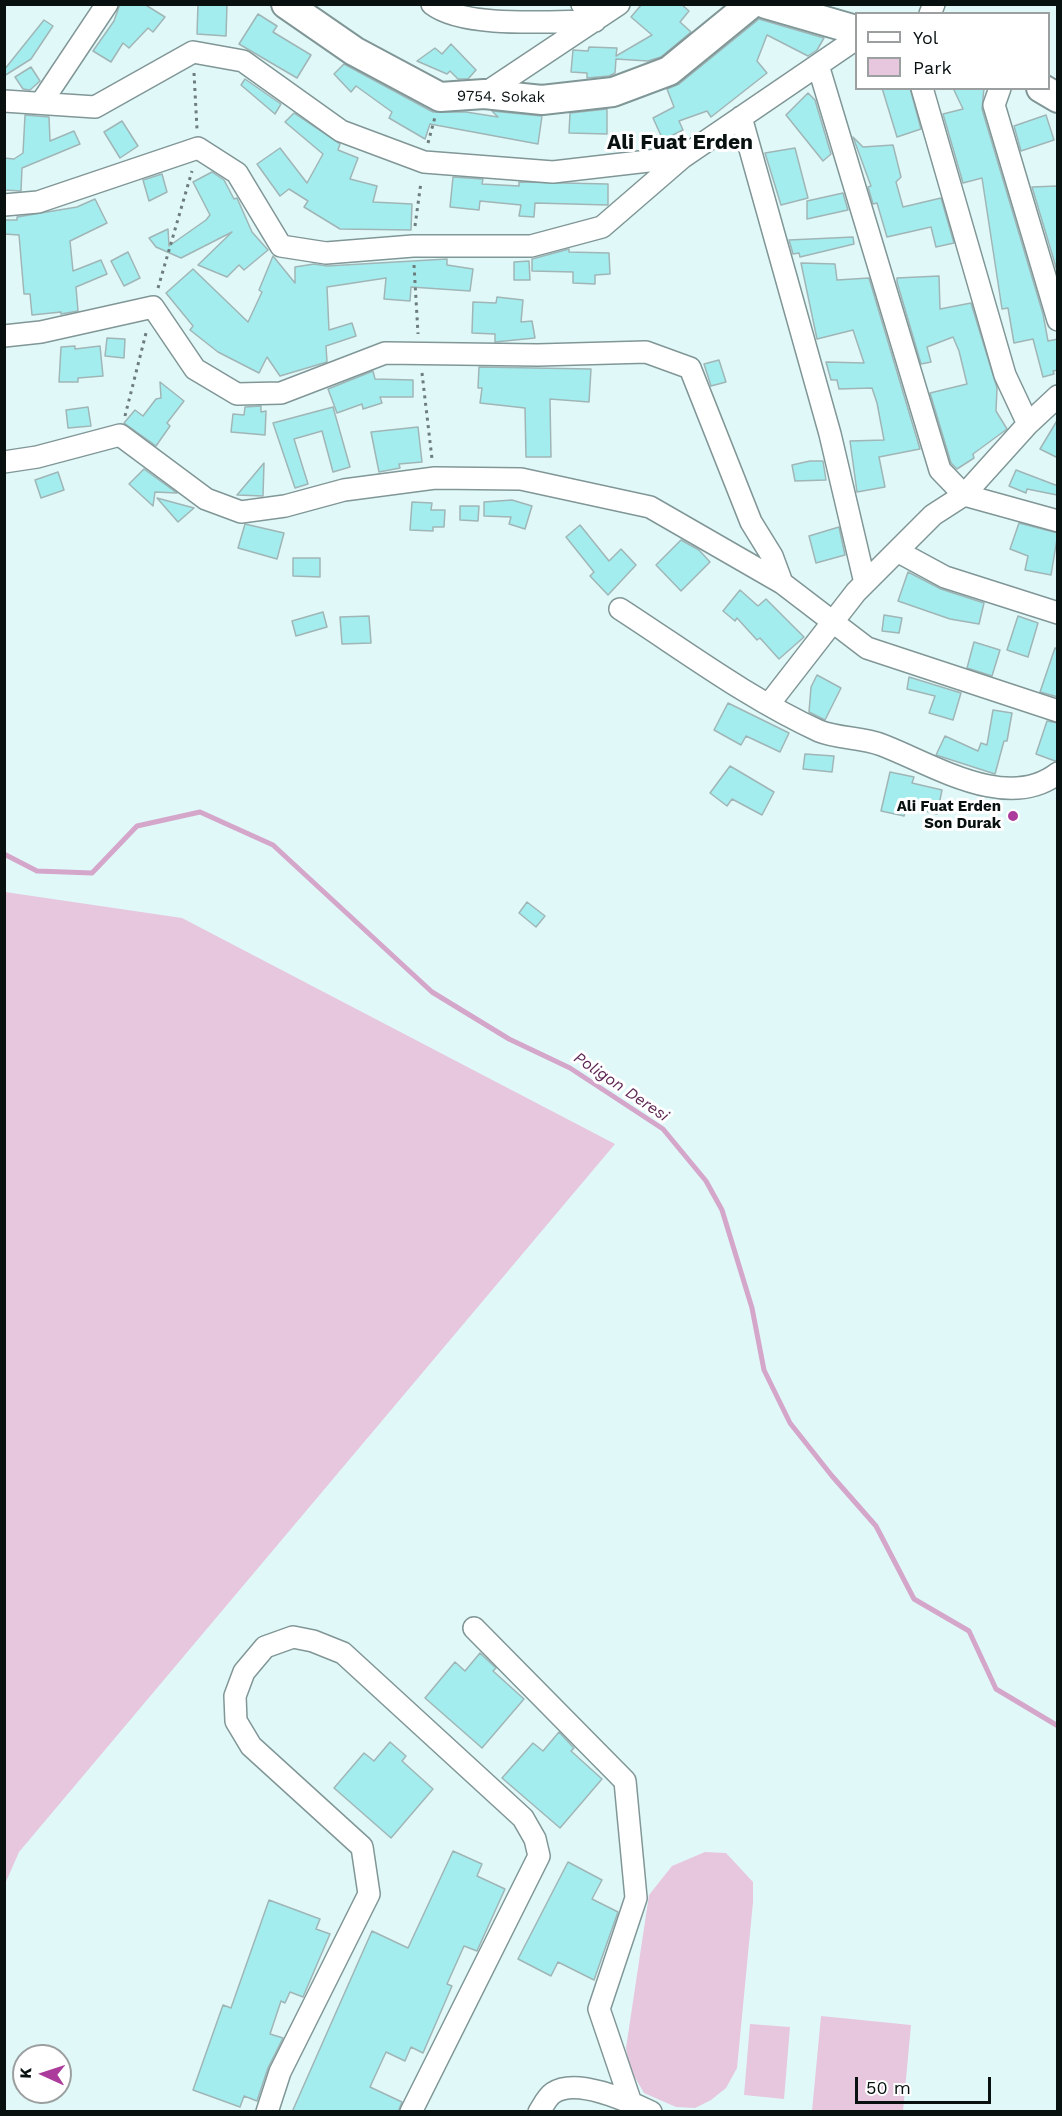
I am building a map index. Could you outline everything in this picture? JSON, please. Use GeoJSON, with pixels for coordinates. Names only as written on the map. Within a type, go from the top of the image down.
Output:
{"type":"FeatureCollection","features":[{"type":"Feature","properties":{"kind":"street"},"geometry":{"type":"LineString","coordinates":[[41,103],[107,4]]}},
{"type":"Feature","properties":{"kind":"street","name":"9754. Sokak"},"geometry":{"type":"LineString","coordinates":[[286,4],[354,51],[440,97],[483,94],[542,100],[613,92],[669,71],[751,4]]}},
{"type":"Feature","properties":{"kind":"street"},"geometry":{"type":"LineString","coordinates":[[432,4],[454,16],[475,20],[589,13],[619,4]]}},
{"type":"Feature","properties":{"kind":"street"},"geometry":{"type":"LineString","coordinates":[[766,4],[855,30]]}},
{"type":"Feature","properties":{"kind":"street"},"geometry":{"type":"LineString","coordinates":[[483,94],[589,13]]}},
{"type":"Feature","properties":{"kind":"street"},"geometry":{"type":"LineString","coordinates":[[4,205],[38,202],[198,148],[237,172],[281,246],[326,253],[413,246],[531,246],[602,227],[683,157],[855,40]]}},
{"type":"Feature","properties":{"kind":"street"},"geometry":{"type":"LineString","coordinates":[[4,101],[95,107],[193,52],[243,61],[341,131],[424,162],[553,172],[683,157]]}},
{"type":"Feature","properties":{"kind":"street"},"geometry":{"type":"LineString","coordinates":[[818,65],[940,470],[964,495],[1058,521]]}},
{"type":"Feature","properties":{"kind":"street"},"geometry":{"type":"LineString","coordinates":[[923,90],[1005,375],[1028,424]]}},
{"type":"Feature","properties":{"kind":"street"},"geometry":{"type":"LineString","coordinates":[[999,90],[994,105],[1058,320]]}},
{"type":"Feature","properties":{"kind":"street"},"geometry":{"type":"LineString","coordinates":[[1044,90],[1058,98]]}},
{"type":"Feature","properties":{"kind":"street"},"geometry":{"type":"LineString","coordinates":[[741,117],[830,434],[865,583]]}},
{"type":"Feature","properties":{"kind":"street"},"geometry":{"type":"LineString","coordinates":[[4,336],[41,332],[153,307],[195,369],[237,394],[281,393],[385,353],[538,355],[645,352],[690,368],[751,522],[772,556],[783,583]]}},
{"type":"Feature","properties":{"kind":"street"},"geometry":{"type":"LineString","coordinates":[[769,704],[865,583],[933,516],[964,495],[1028,424],[1054,405]]}},
{"type":"Feature","properties":{"kind":"street"},"geometry":{"type":"LineString","coordinates":[[4,462],[37,457],[120,435],[206,499],[241,512],[285,506],[344,490],[435,478],[521,479],[650,507],[783,583],[867,648],[1058,711]]}},
{"type":"Feature","properties":{"kind":"street"},"geometry":{"type":"LineString","coordinates":[[897,551],[945,577],[1058,613]]}},
{"type":"Feature","properties":{"kind":"street"},"geometry":{"type":"LineString","coordinates":[[620,609],[769,704],[822,732],[879,743],[971,782],[1015,791],[1058,773]]}},
{"type":"Feature","properties":{"kind":"street"},"geometry":{"type":"LineString","coordinates":[[474,1628],[625,1781],[636,1898],[599,2009],[631,2103]]}},
{"type":"Feature","properties":{"kind":"street"},"geometry":{"type":"LineString","coordinates":[[267,2112],[280,2072],[369,1894],[362,1847],[251,1746],[236,1721],[235,1696],[244,1672],[265,1647],[293,1638],[314,1641],[343,1653],[523,1818],[535,1839],[539,1856],[411,2112]]}},
{"type":"Feature","properties":{"kind":"street"},"geometry":{"type":"LineString","coordinates":[[539,2112],[553,2093],[576,2087],[631,2103],[651,2112]]}},
{"type":"Feature","properties":{"kind":"path"},"geometry":{"type":"LineString","coordinates":[[120,435],[198,148],[193,52]]}},
{"type":"Feature","properties":{"kind":"path"},"geometry":{"type":"LineString","coordinates":[[435,478],[420,354],[413,246],[424,162],[440,97]]}},
{"type":"Feature","properties":{"kind":"green space"},"geometry":{"type":"Polygon","coordinates":[[[5,892],[182,918],[615,1144],[19,1852],[5,1884],[5,892]]]}},
{"type":"Feature","properties":{"kind":"green space"},"geometry":{"type":"Polygon","coordinates":[[[705,1852],[726,1853],[753,1882],[737,2068],[726,2088],[711,2100],[695,2108],[676,2107],[644,2093],[629,2067],[626,2048],[649,1895],[672,1866],[705,1852]]]}},
{"type":"Feature","properties":{"kind":"green space"},"geometry":{"type":"Polygon","coordinates":[[[821,2016],[911,2025],[903,2111],[812,2111],[821,2016]]]}},
{"type":"Feature","properties":{"kind":"green space"},"geometry":{"type":"Polygon","coordinates":[[[750,2024],[790,2027],[784,2099],[744,2095],[750,2024]]]}},
{"type":"Feature","properties":{"kind":"building"},"geometry":{"type":"Polygon","coordinates":[[[120,4],[144,4],[165,17],[153,32],[148,28],[129,48],[123,43],[111,62],[93,51],[114,21],[120,4]]]}},
{"type":"Feature","properties":{"kind":"building"},"geometry":{"type":"Polygon","coordinates":[[[198,4],[227,4],[226,36],[197,34],[198,4]]]}},
{"type":"Feature","properties":{"kind":"building"},"geometry":{"type":"Polygon","coordinates":[[[642,4],[681,4],[689,11],[680,22],[691,32],[661,57],[648,61],[616,59],[615,73],[609,76],[587,78],[587,73],[571,72],[573,50],[588,51],[589,47],[617,48],[616,56],[652,35],[631,17],[642,4]]]}},
{"type":"Feature","properties":{"kind":"building"},"geometry":{"type":"Polygon","coordinates":[[[258,14],[277,26],[273,32],[311,55],[297,78],[239,44],[258,14]]]}},
{"type":"Feature","properties":{"kind":"building"},"geometry":{"type":"Polygon","coordinates":[[[759,19],[824,38],[817,50],[808,56],[767,35],[757,61],[767,73],[711,117],[707,111],[679,121],[683,130],[663,140],[653,118],[674,107],[667,89],[679,84],[759,19]]]}},
{"type":"Feature","properties":{"kind":"building"},"geometry":{"type":"Polygon","coordinates":[[[44,20],[53,26],[31,59],[4,76],[4,70],[44,20]]]}},
{"type":"Feature","properties":{"kind":"building"},"geometry":{"type":"Polygon","coordinates":[[[451,44],[476,70],[468,79],[458,79],[450,71],[447,74],[417,61],[435,48],[442,54],[451,44]]]}},
{"type":"Feature","properties":{"kind":"building"},"geometry":{"type":"Polygon","coordinates":[[[344,64],[433,112],[466,112],[498,117],[492,111],[542,116],[538,144],[430,124],[425,139],[389,118],[392,112],[356,86],[351,92],[334,74],[344,64]]]}},
{"type":"Feature","properties":{"kind":"building"},"geometry":{"type":"Polygon","coordinates":[[[31,67],[40,81],[30,90],[23,89],[15,77],[31,67]]]}},
{"type":"Feature","properties":{"kind":"building"},"geometry":{"type":"Polygon","coordinates":[[[245,79],[281,104],[275,114],[241,85],[245,79]]]}},
{"type":"Feature","properties":{"kind":"building"},"geometry":{"type":"Polygon","coordinates":[[[883,90],[911,90],[921,129],[897,137],[883,90]]]}},
{"type":"Feature","properties":{"kind":"building"},"geometry":{"type":"Polygon","coordinates":[[[954,90],[984,90],[982,109],[1043,314],[1048,341],[1058,339],[1058,370],[1053,371],[1054,374],[1043,377],[1033,339],[1014,343],[1008,308],[1002,309],[982,178],[963,183],[943,114],[963,109],[954,90]]]}},
{"type":"Feature","properties":{"kind":"building"},"geometry":{"type":"Polygon","coordinates":[[[808,93],[815,100],[831,154],[823,161],[786,115],[808,93]]]}},
{"type":"Feature","properties":{"kind":"building"},"geometry":{"type":"Polygon","coordinates":[[[607,109],[607,134],[569,133],[570,113],[607,109]]]}},
{"type":"Feature","properties":{"kind":"building"},"geometry":{"type":"Polygon","coordinates":[[[294,113],[340,144],[338,150],[358,158],[350,179],[377,186],[373,202],[412,204],[411,230],[340,229],[304,207],[308,201],[289,189],[280,196],[257,164],[280,148],[307,183],[323,154],[285,122],[294,113]]]}},
{"type":"Feature","properties":{"kind":"building"},"geometry":{"type":"Polygon","coordinates":[[[25,115],[49,117],[50,141],[74,131],[80,144],[22,168],[21,191],[4,190],[4,158],[14,159],[23,153],[25,115]]]}},
{"type":"Feature","properties":{"kind":"building"},"geometry":{"type":"Polygon","coordinates":[[[1046,115],[1054,140],[1021,151],[1014,126],[1046,115]]]}},
{"type":"Feature","properties":{"kind":"building"},"geometry":{"type":"Polygon","coordinates":[[[122,121],[138,146],[120,158],[104,132],[122,121]]]}},
{"type":"Feature","properties":{"kind":"building"},"geometry":{"type":"Polygon","coordinates":[[[853,137],[863,147],[893,145],[901,177],[896,182],[903,207],[941,198],[954,243],[936,247],[931,227],[887,237],[877,203],[873,204],[868,187],[871,186],[853,137]]]}},
{"type":"Feature","properties":{"kind":"building"},"geometry":{"type":"Polygon","coordinates":[[[795,148],[808,198],[781,205],[765,153],[795,148]]]}},
{"type":"Feature","properties":{"kind":"building"},"geometry":{"type":"Polygon","coordinates":[[[212,172],[224,180],[234,199],[237,198],[252,232],[268,250],[244,270],[239,265],[227,277],[198,265],[232,232],[181,258],[156,247],[149,238],[168,229],[169,246],[206,220],[210,215],[193,182],[212,172]]]}},
{"type":"Feature","properties":{"kind":"building"},"geometry":{"type":"Polygon","coordinates":[[[162,174],[167,192],[149,201],[143,180],[162,174]]]}},
{"type":"Feature","properties":{"kind":"building"},"geometry":{"type":"Polygon","coordinates":[[[453,177],[483,179],[482,184],[519,186],[519,182],[608,184],[608,205],[535,203],[534,217],[519,216],[521,205],[480,201],[479,210],[450,207],[453,177]]]}},
{"type":"Feature","properties":{"kind":"building"},"geometry":{"type":"Polygon","coordinates":[[[1057,186],[1058,213],[1058,274],[1032,187],[1057,186]]]}},
{"type":"Feature","properties":{"kind":"building"},"geometry":{"type":"Polygon","coordinates":[[[843,193],[848,210],[807,219],[807,201],[843,193]]]}},
{"type":"Feature","properties":{"kind":"building"},"geometry":{"type":"Polygon","coordinates":[[[95,199],[107,223],[70,241],[73,271],[101,260],[107,274],[76,287],[78,311],[32,315],[30,294],[24,294],[19,235],[4,234],[4,220],[17,220],[17,217],[77,207],[95,199]]]}},
{"type":"Feature","properties":{"kind":"building"},"geometry":{"type":"Polygon","coordinates":[[[853,237],[854,244],[800,257],[799,253],[793,254],[789,240],[853,237]]]}},
{"type":"Feature","properties":{"kind":"building"},"geometry":{"type":"Polygon","coordinates":[[[569,249],[569,252],[609,253],[610,274],[595,275],[595,284],[573,283],[573,272],[532,271],[532,259],[569,249]]]}},
{"type":"Feature","properties":{"kind":"building"},"geometry":{"type":"Polygon","coordinates":[[[128,252],[140,278],[124,286],[111,261],[128,252]]]}},
{"type":"Feature","properties":{"kind":"building"},"geometry":{"type":"Polygon","coordinates":[[[273,256],[295,283],[295,267],[314,264],[327,266],[447,259],[447,265],[473,269],[470,291],[411,287],[410,301],[384,299],[386,278],[327,287],[329,330],[352,323],[356,336],[326,346],[327,362],[280,376],[267,357],[259,373],[218,352],[190,330],[193,326],[166,293],[193,269],[248,322],[262,292],[259,290],[273,256]]]}},
{"type":"Feature","properties":{"kind":"building"},"geometry":{"type":"Polygon","coordinates":[[[529,261],[530,280],[514,280],[514,262],[529,261]]]}},
{"type":"Feature","properties":{"kind":"building"},"geometry":{"type":"Polygon","coordinates":[[[801,263],[835,264],[837,280],[869,278],[920,449],[879,457],[885,487],[857,492],[850,441],[884,440],[877,403],[872,388],[839,389],[837,380],[831,380],[826,362],[864,363],[853,330],[817,339],[801,263]]]}},
{"type":"Feature","properties":{"kind":"building"},"geometry":{"type":"Polygon","coordinates":[[[939,276],[940,309],[971,303],[997,388],[996,411],[1007,429],[973,454],[974,458],[957,469],[951,463],[930,393],[967,384],[959,351],[953,337],[927,347],[931,362],[921,364],[897,282],[897,278],[939,276]]]}},
{"type":"Feature","properties":{"kind":"building"},"geometry":{"type":"Polygon","coordinates":[[[497,297],[523,300],[521,322],[532,321],[535,338],[495,342],[495,334],[472,333],[473,302],[496,303],[497,297]]]}},
{"type":"Feature","properties":{"kind":"building"},"geometry":{"type":"Polygon","coordinates":[[[107,338],[125,339],[124,358],[105,356],[107,338]]]}},
{"type":"Feature","properties":{"kind":"building"},"geometry":{"type":"Polygon","coordinates":[[[75,346],[75,349],[100,346],[103,376],[78,378],[78,382],[59,382],[61,347],[75,346]]]}},
{"type":"Feature","properties":{"kind":"building"},"geometry":{"type":"Polygon","coordinates":[[[719,360],[726,382],[711,386],[704,364],[719,360]]]}},
{"type":"Feature","properties":{"kind":"building"},"geometry":{"type":"Polygon","coordinates":[[[479,367],[591,369],[589,402],[550,399],[551,457],[526,457],[525,408],[480,403],[482,388],[478,388],[479,367]]]}},
{"type":"Feature","properties":{"kind":"building"},"geometry":{"type":"Polygon","coordinates":[[[373,371],[375,379],[413,380],[413,397],[380,397],[382,403],[363,409],[362,404],[337,413],[328,389],[373,371]]]}},
{"type":"Feature","properties":{"kind":"building"},"geometry":{"type":"Polygon","coordinates":[[[160,382],[184,401],[167,423],[170,426],[156,446],[124,423],[135,410],[143,416],[156,399],[161,398],[160,382]]]}},
{"type":"Feature","properties":{"kind":"building"},"geometry":{"type":"Polygon","coordinates":[[[261,406],[261,412],[266,411],[265,435],[231,432],[233,414],[244,415],[245,407],[261,406]]]}},
{"type":"Feature","properties":{"kind":"building"},"geometry":{"type":"Polygon","coordinates":[[[88,407],[91,426],[68,428],[66,410],[88,407]]]}},
{"type":"Feature","properties":{"kind":"building"},"geometry":{"type":"Polygon","coordinates":[[[333,407],[350,467],[333,472],[322,431],[294,439],[308,484],[295,488],[273,423],[333,407]]]}},
{"type":"Feature","properties":{"kind":"building"},"geometry":{"type":"Polygon","coordinates":[[[1058,419],[1058,458],[1040,449],[1058,419]]]}},
{"type":"Feature","properties":{"kind":"building"},"geometry":{"type":"Polygon","coordinates":[[[418,427],[422,462],[399,464],[400,468],[379,472],[371,432],[418,427]]]}},
{"type":"Feature","properties":{"kind":"building"},"geometry":{"type":"Polygon","coordinates":[[[823,461],[826,480],[795,481],[792,465],[823,461]]]}},
{"type":"Feature","properties":{"kind":"building"},"geometry":{"type":"Polygon","coordinates":[[[264,463],[263,496],[237,495],[264,463]]]}},
{"type":"Feature","properties":{"kind":"building"},"geometry":{"type":"Polygon","coordinates":[[[144,469],[177,493],[155,492],[153,506],[129,484],[144,469]]]}},
{"type":"Feature","properties":{"kind":"building"},"geometry":{"type":"Polygon","coordinates":[[[1016,470],[1058,486],[1057,495],[1027,489],[1026,493],[1009,486],[1016,470]]]}},
{"type":"Feature","properties":{"kind":"building"},"geometry":{"type":"Polygon","coordinates":[[[58,472],[64,490],[41,498],[35,480],[58,472]]]}},
{"type":"Feature","properties":{"kind":"building"},"geometry":{"type":"Polygon","coordinates":[[[157,498],[194,508],[178,522],[157,498]]]}},
{"type":"Feature","properties":{"kind":"building"},"geometry":{"type":"Polygon","coordinates":[[[512,500],[532,506],[525,529],[509,524],[511,517],[484,516],[484,502],[512,500]]]}},
{"type":"Feature","properties":{"kind":"building"},"geometry":{"type":"Polygon","coordinates":[[[412,502],[432,503],[431,510],[445,510],[444,527],[433,527],[433,531],[410,530],[412,502]]]}},
{"type":"Feature","properties":{"kind":"building"},"geometry":{"type":"Polygon","coordinates":[[[460,506],[479,506],[478,521],[460,520],[460,506]]]}},
{"type":"Feature","properties":{"kind":"building"},"geometry":{"type":"Polygon","coordinates":[[[1019,523],[1058,533],[1051,575],[1025,570],[1028,556],[1010,549],[1019,523]]]}},
{"type":"Feature","properties":{"kind":"building"},"geometry":{"type":"Polygon","coordinates":[[[245,524],[284,533],[277,559],[238,548],[245,524]]]}},
{"type":"Feature","properties":{"kind":"building"},"geometry":{"type":"Polygon","coordinates":[[[580,525],[609,561],[621,549],[636,565],[608,595],[590,576],[594,572],[566,537],[580,525]]]}},
{"type":"Feature","properties":{"kind":"building"},"geometry":{"type":"Polygon","coordinates":[[[839,527],[845,555],[816,563],[809,536],[839,527]]]}},
{"type":"Feature","properties":{"kind":"building"},"geometry":{"type":"Polygon","coordinates":[[[681,540],[699,550],[710,562],[681,591],[656,565],[681,540]]]}},
{"type":"Feature","properties":{"kind":"building"},"geometry":{"type":"Polygon","coordinates":[[[293,558],[320,558],[320,577],[293,576],[293,558]]]}},
{"type":"Feature","properties":{"kind":"building"},"geometry":{"type":"Polygon","coordinates":[[[908,572],[941,589],[984,603],[979,624],[950,619],[898,601],[908,572]]]}},
{"type":"Feature","properties":{"kind":"building"},"geometry":{"type":"Polygon","coordinates":[[[740,590],[758,606],[766,599],[804,637],[779,659],[737,618],[735,621],[723,611],[740,590]]]}},
{"type":"Feature","properties":{"kind":"building"},"geometry":{"type":"Polygon","coordinates":[[[323,612],[327,627],[296,636],[292,621],[323,612]]]}},
{"type":"Feature","properties":{"kind":"building"},"geometry":{"type":"Polygon","coordinates":[[[884,615],[902,618],[899,633],[882,631],[884,615]]]}},
{"type":"Feature","properties":{"kind":"building"},"geometry":{"type":"Polygon","coordinates":[[[369,616],[371,643],[342,644],[340,617],[369,616]]]}},
{"type":"Feature","properties":{"kind":"building"},"geometry":{"type":"Polygon","coordinates":[[[1018,616],[1038,623],[1028,657],[1007,650],[1018,616]]]}},
{"type":"Feature","properties":{"kind":"building"},"geometry":{"type":"Polygon","coordinates":[[[974,642],[1000,650],[992,676],[967,668],[974,642]]]}},
{"type":"Feature","properties":{"kind":"building"},"geometry":{"type":"Polygon","coordinates":[[[1055,648],[1058,649],[1058,697],[1040,692],[1055,648]]]}},
{"type":"Feature","properties":{"kind":"building"},"geometry":{"type":"Polygon","coordinates":[[[817,675],[841,688],[825,720],[809,712],[811,687],[817,675]]]}},
{"type":"Feature","properties":{"kind":"building"},"geometry":{"type":"Polygon","coordinates":[[[909,677],[961,693],[953,720],[929,713],[935,696],[907,689],[909,677]]]}},
{"type":"Feature","properties":{"kind":"building"},"geometry":{"type":"Polygon","coordinates":[[[728,703],[789,733],[780,752],[746,736],[741,745],[714,730],[728,703]]]}},
{"type":"Feature","properties":{"kind":"building"},"geometry":{"type":"Polygon","coordinates":[[[993,710],[1012,713],[1007,741],[1004,741],[995,774],[936,755],[945,736],[978,751],[981,743],[987,745],[993,710]]]}},
{"type":"Feature","properties":{"kind":"building"},"geometry":{"type":"Polygon","coordinates":[[[1047,721],[1058,723],[1058,760],[1055,761],[1036,754],[1047,721]]]}},
{"type":"Feature","properties":{"kind":"building"},"geometry":{"type":"Polygon","coordinates":[[[805,754],[834,756],[832,772],[803,769],[805,754]]]}},
{"type":"Feature","properties":{"kind":"building"},"geometry":{"type":"Polygon","coordinates":[[[730,766],[774,792],[762,815],[732,799],[727,806],[710,793],[730,766]]]}},
{"type":"Feature","properties":{"kind":"building"},"geometry":{"type":"Polygon","coordinates":[[[890,772],[914,777],[912,783],[942,790],[937,814],[907,807],[904,816],[881,811],[890,772]]]}},
{"type":"Feature","properties":{"kind":"building"},"geometry":{"type":"Polygon","coordinates":[[[527,902],[545,916],[536,927],[519,913],[527,902]]]}},
{"type":"Feature","properties":{"kind":"building"},"geometry":{"type":"Polygon","coordinates":[[[480,1653],[496,1668],[493,1671],[524,1699],[482,1748],[425,1698],[455,1662],[465,1671],[480,1653]]]}},
{"type":"Feature","properties":{"kind":"building"},"geometry":{"type":"Polygon","coordinates":[[[559,1732],[574,1748],[571,1751],[602,1779],[560,1828],[502,1778],[533,1743],[543,1751],[559,1732]]]}},
{"type":"Feature","properties":{"kind":"building"},"geometry":{"type":"Polygon","coordinates":[[[390,1742],[406,1756],[402,1761],[433,1789],[391,1838],[334,1788],[364,1753],[374,1761],[390,1742]]]}},
{"type":"Feature","properties":{"kind":"building"},"geometry":{"type":"Polygon","coordinates":[[[453,1851],[482,1864],[477,1876],[505,1889],[477,1951],[464,1946],[447,1984],[452,1986],[423,2053],[411,2047],[405,2061],[386,2052],[370,2087],[402,2102],[398,2112],[292,2112],[372,1931],[408,1948],[453,1851]]]}},
{"type":"Feature","properties":{"kind":"building"},"geometry":{"type":"Polygon","coordinates":[[[568,1862],[602,1880],[592,1899],[618,1912],[594,1980],[558,1962],[551,1976],[518,1959],[568,1862]]]}},
{"type":"Feature","properties":{"kind":"building"},"geometry":{"type":"Polygon","coordinates":[[[269,1900],[320,1919],[316,1929],[330,1934],[303,1997],[290,1992],[285,2003],[281,2001],[270,2034],[283,2038],[268,2068],[257,2101],[244,2096],[240,2107],[193,2090],[223,2005],[231,2008],[269,1900]]]}},
{"type":"Feature","properties":{"kind":"waterway","name":"Poligon Deresi"},"geometry":{"type":"LineString","coordinates":[[4,854],[37,871],[92,873],[137,826],[200,812],[273,845],[432,992],[509,1039],[570,1068],[663,1129],[706,1181],[722,1210],[752,1308],[764,1370],[790,1423],[876,1526],[914,1599],[969,1631],[996,1689],[1058,1726]]}},
{"type":"Feature","properties":{"kind":"place","name":"Ali Fuat Erden Son Durak"},"geometry":{"type":"Point","coordinates":[1013,816]}},
{"type":"Feature","properties":{"kind":"district","name":"Ali Fuat Erden"},"geometry":{"type":"Point","coordinates":[680,143]}}]}
